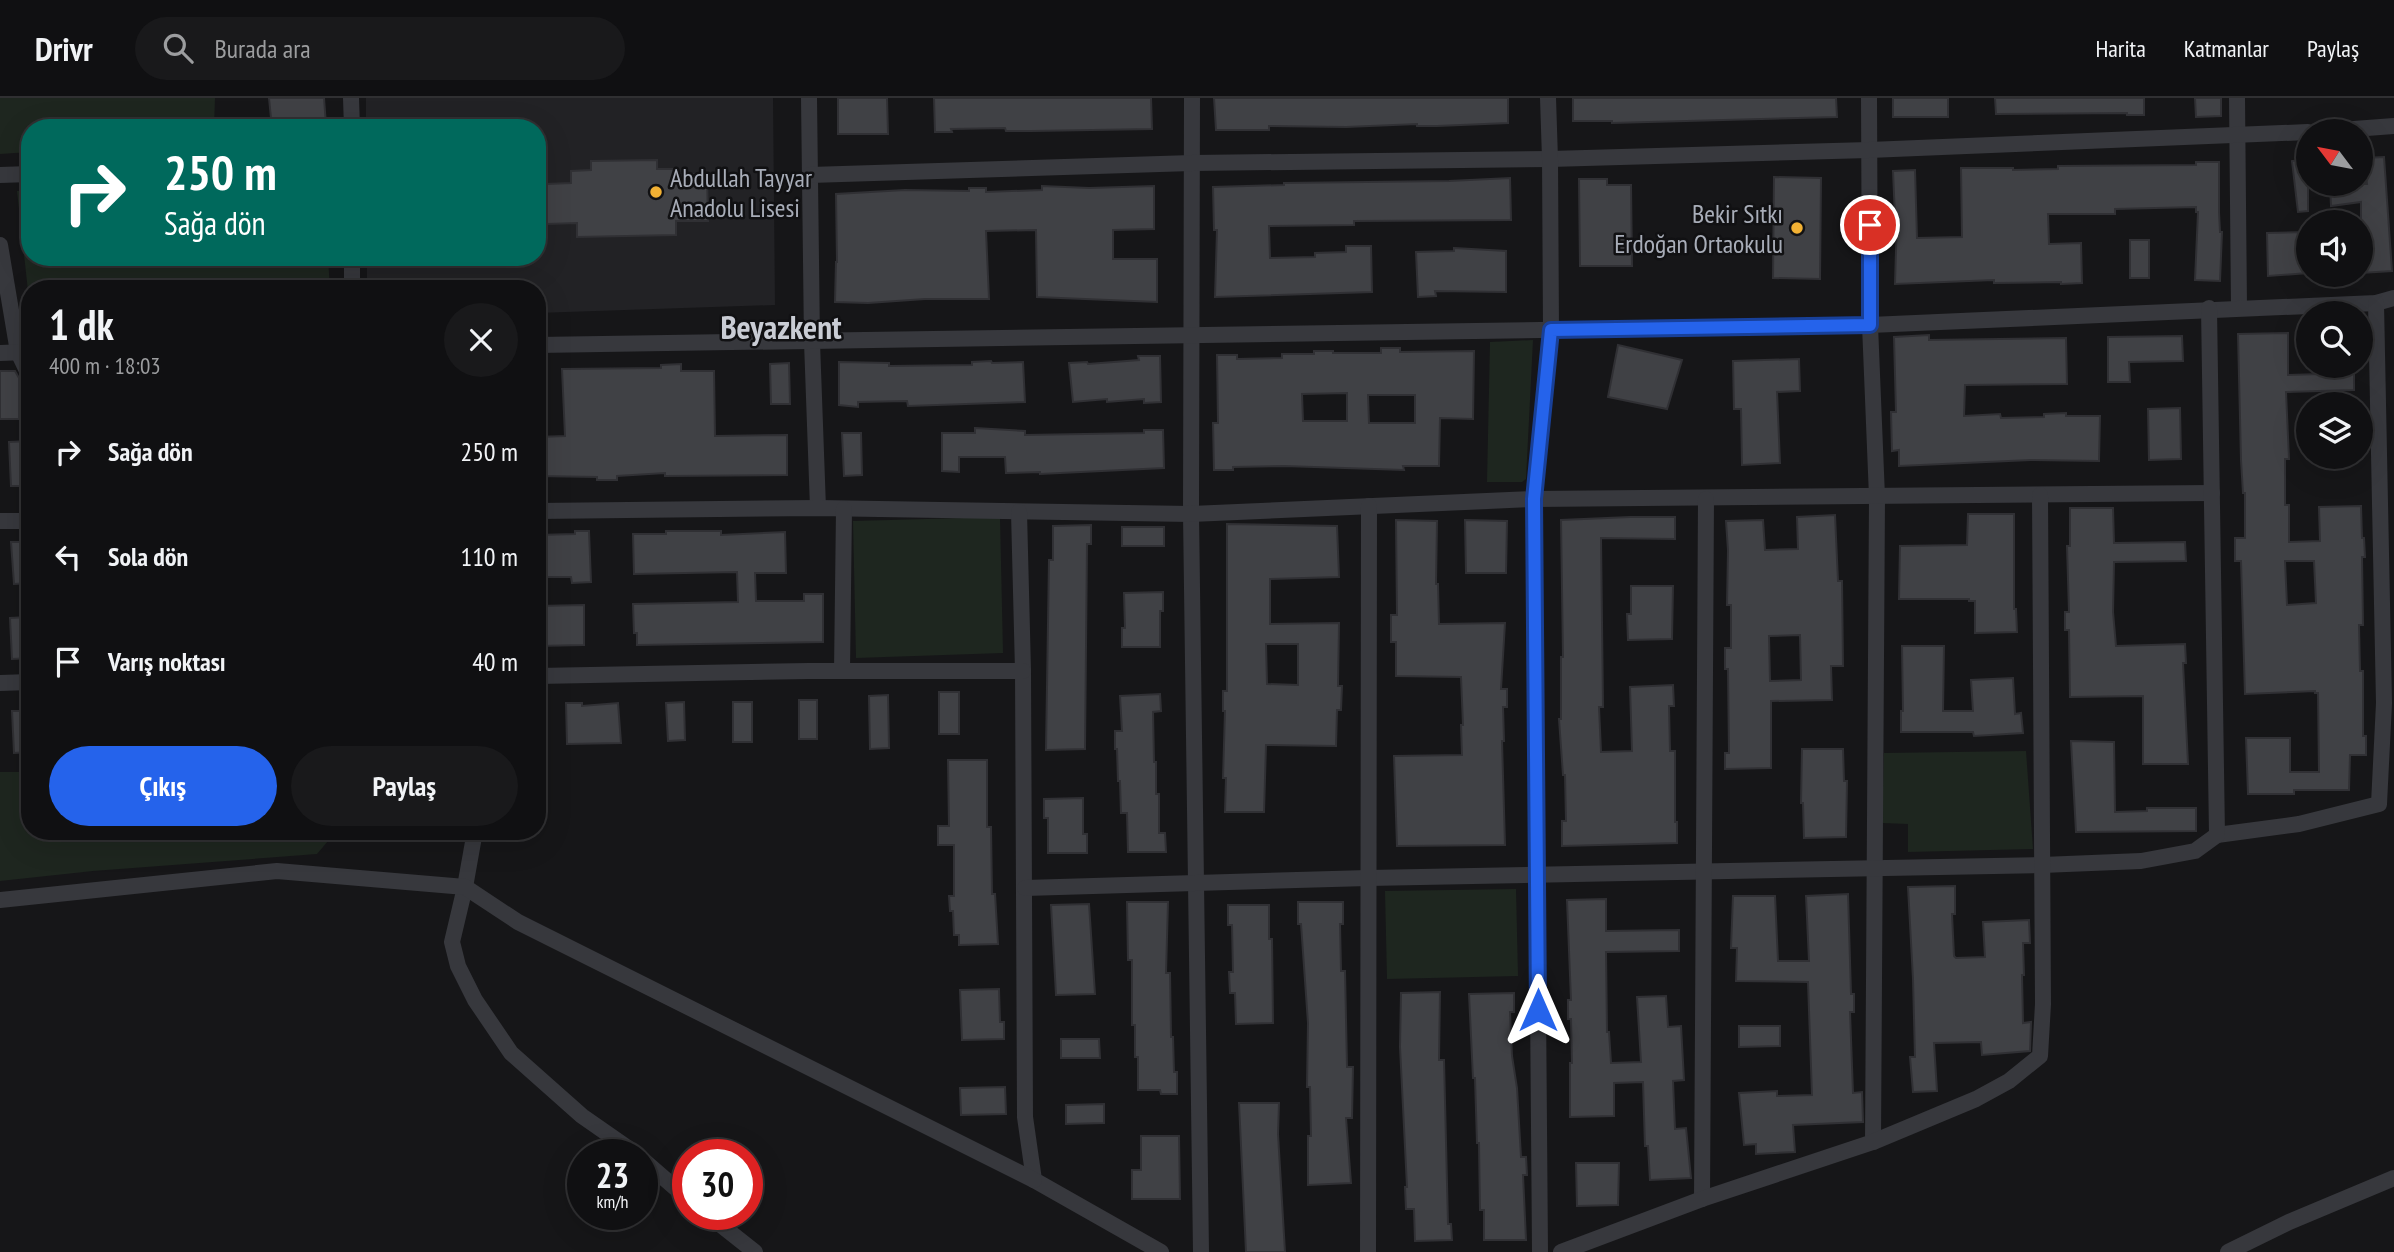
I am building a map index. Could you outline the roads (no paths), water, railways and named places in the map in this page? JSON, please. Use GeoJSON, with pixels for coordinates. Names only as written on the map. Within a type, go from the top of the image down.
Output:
{"type":"FeatureCollection","features":[{"type":"Feature","properties":{"kind":"street"},"geometry":{"type":"LineString","coordinates":[[351,98],[352,119]]}},
{"type":"Feature","properties":{"kind":"street"},"geometry":{"type":"LineString","coordinates":[[809,98],[812,342],[818,508]]}},
{"type":"Feature","properties":{"kind":"street"},"geometry":{"type":"LineString","coordinates":[[1192,98],[1191,514],[1200,1252]]}},
{"type":"Feature","properties":{"kind":"street"},"geometry":{"type":"LineString","coordinates":[[1540,1252],[1534,499],[1551,330],[1548,98]]}},
{"type":"Feature","properties":{"kind":"street"},"geometry":{"type":"LineString","coordinates":[[1869,98],[1870,325],[1877,497],[1873,1142]]}},
{"type":"Feature","properties":{"kind":"street"},"geometry":{"type":"LineString","coordinates":[[2237,98],[2239,307]]}},
{"type":"Feature","properties":{"kind":"street"},"geometry":{"type":"LineString","coordinates":[[2373,128],[2394,126]]}},
{"type":"Feature","properties":{"kind":"street"},"geometry":{"type":"LineString","coordinates":[[810,175],[1192,163],[1550,159],[1869,150],[2296,133]]}},
{"type":"Feature","properties":{"kind":"street"},"geometry":{"type":"LineString","coordinates":[[0,175],[21,174]]}},
{"type":"Feature","properties":{"kind":"street"},"geometry":{"type":"LineString","coordinates":[[0,245],[21,339]]}},
{"type":"Feature","properties":{"kind":"street"},"geometry":{"type":"LineString","coordinates":[[546,345],[1870,325],[2376,303],[2394,298]]}},
{"type":"Feature","properties":{"kind":"street"},"geometry":{"type":"LineString","coordinates":[[1024,888],[2141,862],[2195,851],[2217,835],[2299,824],[2379,804],[2384,703],[2376,303]]}},
{"type":"Feature","properties":{"kind":"street"},"geometry":{"type":"LineString","coordinates":[[2209,309],[2217,835]]}},
{"type":"Feature","properties":{"kind":"street"},"geometry":{"type":"LineString","coordinates":[[0,353],[21,352]]}},
{"type":"Feature","properties":{"kind":"street"},"geometry":{"type":"LineString","coordinates":[[546,511],[818,508],[1191,514],[1534,499],[2212,493]]}},
{"type":"Feature","properties":{"kind":"street"},"geometry":{"type":"LineString","coordinates":[[1561,1252],[1702,1199],[1873,1142],[1976,1099],[2009,1081],[2040,1056],[2043,1004],[2040,495]]}},
{"type":"Feature","properties":{"kind":"street"},"geometry":{"type":"LineString","coordinates":[[1702,1199],[1706,499]]}},
{"type":"Feature","properties":{"kind":"street"},"geometry":{"type":"LineString","coordinates":[[1368,1252],[1369,506]]}},
{"type":"Feature","properties":{"kind":"street"},"geometry":{"type":"LineString","coordinates":[[842,671],[844,509]]}},
{"type":"Feature","properties":{"kind":"street"},"geometry":{"type":"LineString","coordinates":[[1019,512],[1024,671],[1025,1117],[1034,1180]]}},
{"type":"Feature","properties":{"kind":"street"},"geometry":{"type":"LineString","coordinates":[[0,521],[21,521]]}},
{"type":"Feature","properties":{"kind":"street"},"geometry":{"type":"LineString","coordinates":[[546,676],[1024,671]]}},
{"type":"Feature","properties":{"kind":"street"},"geometry":{"type":"LineString","coordinates":[[0,683],[21,682]]}},
{"type":"Feature","properties":{"kind":"street"},"geometry":{"type":"LineString","coordinates":[[473,840],[452,942],[458,966],[475,1000],[511,1053],[582,1116],[615,1139]]}},
{"type":"Feature","properties":{"kind":"street"},"geometry":{"type":"LineString","coordinates":[[0,900],[277,872],[465,887],[518,922],[1034,1180],[1161,1252]]}},
{"type":"Feature","properties":{"kind":"street"},"geometry":{"type":"LineString","coordinates":[[658,1173],[672,1185]]}},
{"type":"Feature","properties":{"kind":"street"},"geometry":{"type":"LineString","coordinates":[[2228,1252],[2289,1222],[2394,1178]]}},
{"type":"Feature","properties":{"kind":"street"},"geometry":{"type":"LineString","coordinates":[[727,1230],[755,1252]]}},
{"type":"Feature","properties":{"kind":"place","name":"Abdullah Tayyar Anadolu Lisesi"},"geometry":{"type":"Point","coordinates":[656,192]}},
{"type":"Feature","properties":{"kind":"place","name":"Bekir Sıtkı Erdoğan Ortaokulu"},"geometry":{"type":"Point","coordinates":[1797,228]}},
{"type":"Feature","properties":{"kind":"district","name":"Beyazkent"},"geometry":{"type":"Point","coordinates":[781,326]}}]}
